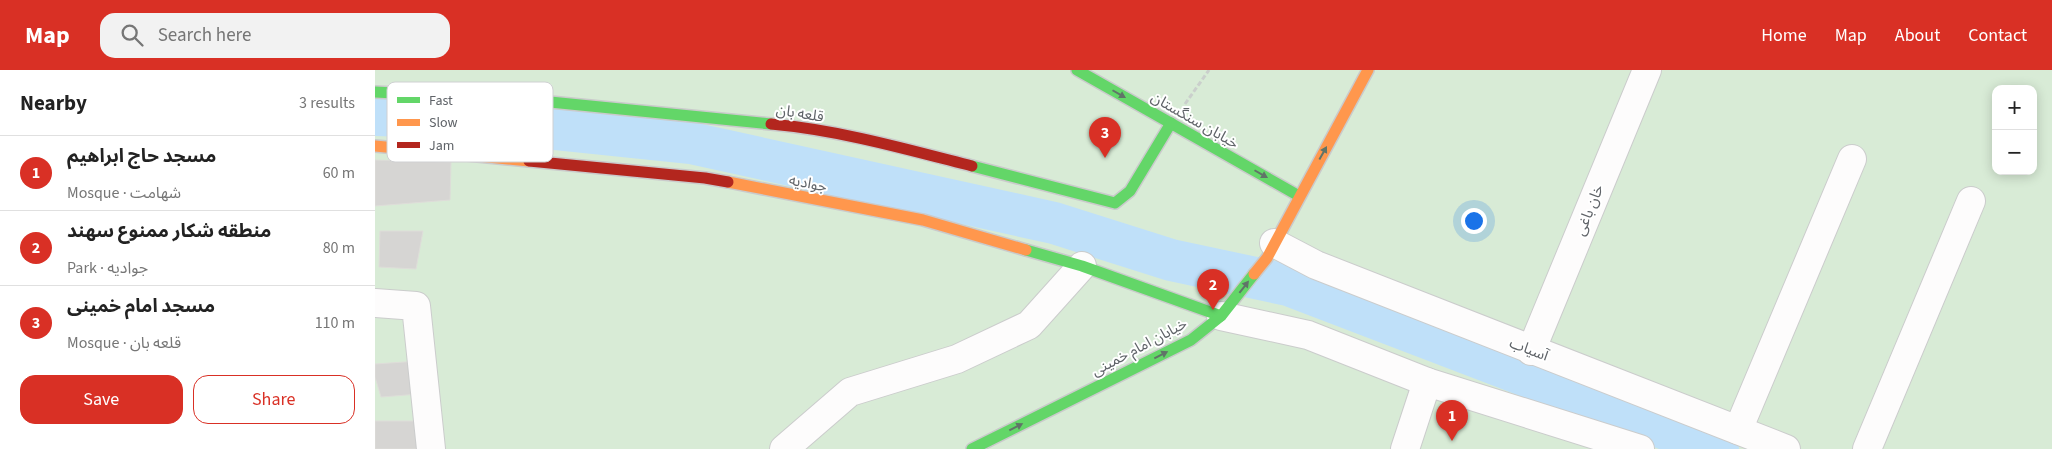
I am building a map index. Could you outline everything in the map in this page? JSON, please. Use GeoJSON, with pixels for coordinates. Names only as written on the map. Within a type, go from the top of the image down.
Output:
{"type":"FeatureCollection","features":[{"type":"Feature","properties":{"kind":"street","name":"خیابان سنگستان"},"geometry":{"type":"LineString","coordinates":[[1077,70],[1299,196]]}},
{"type":"Feature","properties":{"kind":"street","name":"خیابان امام خمینی"},"geometry":{"type":"LineString","coordinates":[[972,449],[1191,340],[1221,316],[1271,250],[1368,70]]}},
{"type":"Feature","properties":{"kind":"street","name":"خان باغی"},"geometry":{"type":"LineString","coordinates":[[1531,351],[1647,70]]}},
{"type":"Feature","properties":{"kind":"street","name":"قلعه بان"},"geometry":{"type":"LineString","coordinates":[[553,102],[794,126],[884,143],[1115,203],[1131,191],[1171,123]]}},
{"type":"Feature","properties":{"kind":"street"},"geometry":{"type":"LineString","coordinates":[[1738,430],[1852,159]]}},
{"type":"Feature","properties":{"kind":"street","name":"جوادیه"},"geometry":{"type":"LineString","coordinates":[[540,162],[705,178],[923,220],[1082,266],[1221,316]]}},
{"type":"Feature","properties":{"kind":"street"},"geometry":{"type":"LineString","coordinates":[[1867,449],[1971,201]]}},
{"type":"Feature","properties":{"kind":"street","name":"آسیاب"},"geometry":{"type":"LineString","coordinates":[[1271,250],[1316,265],[1531,351],[1786,449]]}},
{"type":"Feature","properties":{"kind":"street"},"geometry":{"type":"LineString","coordinates":[[784,449],[849,392],[957,359],[1029,325],[1082,266]]}},
{"type":"Feature","properties":{"kind":"street"},"geometry":{"type":"LineString","coordinates":[[375,303],[416,306],[431,449]]}},
{"type":"Feature","properties":{"kind":"street"},"geometry":{"type":"LineString","coordinates":[[1221,316],[1308,335],[1427,382],[1640,449]]}},
{"type":"Feature","properties":{"kind":"street"},"geometry":{"type":"LineString","coordinates":[[1405,449],[1427,382]]}},
{"type":"Feature","properties":{"kind":"path"},"geometry":{"type":"LineString","coordinates":[[1171,123],[1209,70]]}},
{"type":"Feature","properties":{"kind":"green space"},"geometry":{"type":"Polygon","coordinates":[[[375,70],[2052,70],[2052,449],[375,449],[375,70]]]}},
{"type":"Feature","properties":{"kind":"building"},"geometry":{"type":"Polygon","coordinates":[[[375,160],[387,160],[387,162],[451,162],[450,200],[375,206],[375,160]]]}},
{"type":"Feature","properties":{"kind":"building"},"geometry":{"type":"Polygon","coordinates":[[[380,231],[423,231],[416,269],[379,267],[380,231]]]}},
{"type":"Feature","properties":{"kind":"building"},"geometry":{"type":"Polygon","coordinates":[[[419,361],[419,394],[381,397],[375,377],[375,364],[419,361]]]}},
{"type":"Feature","properties":{"kind":"building"},"geometry":{"type":"Polygon","coordinates":[[[375,421],[418,421],[418,449],[375,449],[375,421]]]}},
{"type":"Feature","properties":{"kind":"waterway"},"geometry":{"type":"LineString","coordinates":[[375,115],[387,115]]}},
{"type":"Feature","properties":{"kind":"waterway"},"geometry":{"type":"LineString","coordinates":[[553,129],[691,143],[1054,223],[1171,260],[1288,285],[1718,449]]}},
{"type":"Feature","properties":{"kind":"traffic: fast"},"geometry":{"type":"LineString","coordinates":[[1077,70],[1299,196]]}},
{"type":"Feature","properties":{"kind":"traffic: fast"},"geometry":{"type":"LineString","coordinates":[[375,92],[387,93]]}},
{"type":"Feature","properties":{"kind":"traffic: fast"},"geometry":{"type":"LineString","coordinates":[[553,102],[771,124]]}},
{"type":"Feature","properties":{"kind":"traffic: fast"},"geometry":{"type":"LineString","coordinates":[[972,166],[1115,203],[1130,191],[1171,123]]}},
{"type":"Feature","properties":{"kind":"traffic: fast"},"geometry":{"type":"LineString","coordinates":[[1026,250],[1082,266],[1221,316]]}},
{"type":"Feature","properties":{"kind":"traffic: fast"},"geometry":{"type":"LineString","coordinates":[[972,449],[1191,340],[1221,316],[1254,274]]}},
{"type":"Feature","properties":{"kind":"traffic: slow"},"geometry":{"type":"LineString","coordinates":[[1254,274],[1267,258],[1368,70]]}},
{"type":"Feature","properties":{"kind":"traffic: slow"},"geometry":{"type":"LineString","coordinates":[[375,146],[387,147]]}},
{"type":"Feature","properties":{"kind":"traffic: slow"},"geometry":{"type":"LineString","coordinates":[[728,182],[923,220],[1026,250]]}},
{"type":"Feature","properties":{"kind":"traffic: jam"},"geometry":{"type":"LineString","coordinates":[[771,124],[847,135],[972,166]]}},
{"type":"Feature","properties":{"kind":"traffic: jam"},"geometry":{"type":"LineString","coordinates":[[539,162],[705,178],[728,182]]}},
{"type":"Feature","properties":{"kind":"place","name":"مسجد امام خمینی"},"geometry":{"type":"Point","coordinates":[1105,158]}},
{"type":"Feature","properties":{"kind":"place","name":"منطقه شکار ممنوع سهند"},"geometry":{"type":"Point","coordinates":[1213,310]}},
{"type":"Feature","properties":{"kind":"place","name":"مسجد حاج ابراهیم"},"geometry":{"type":"Point","coordinates":[1452,441]}}]}
